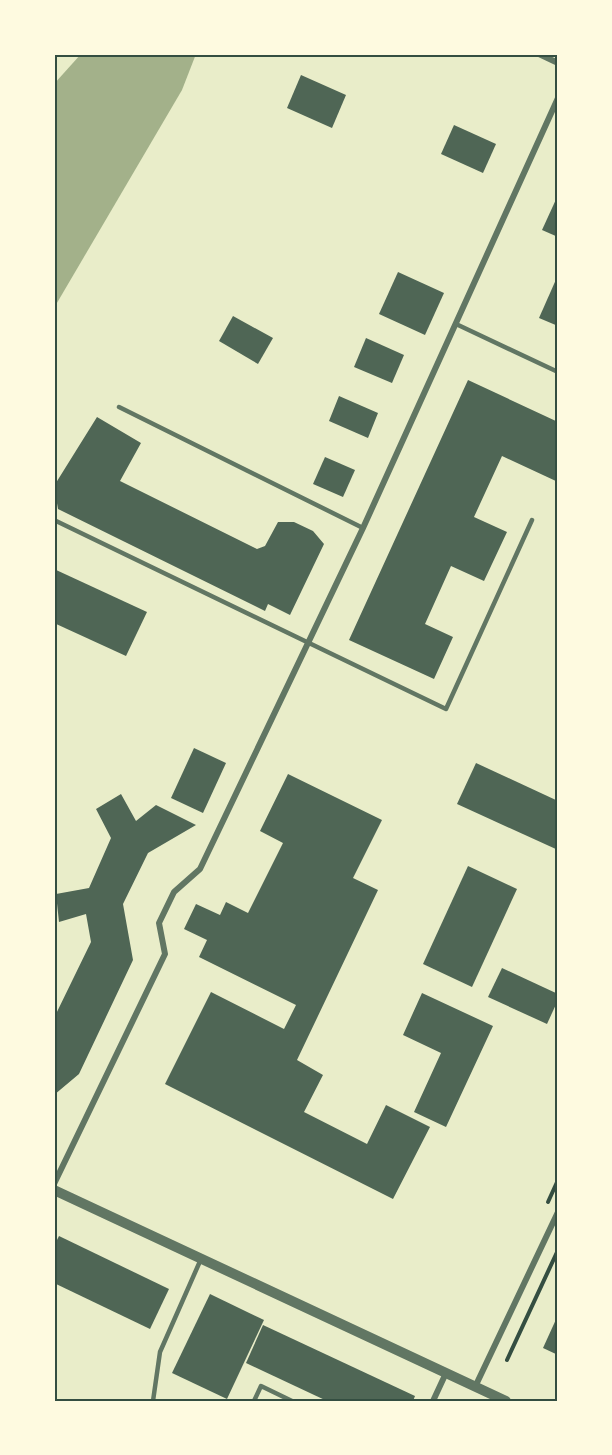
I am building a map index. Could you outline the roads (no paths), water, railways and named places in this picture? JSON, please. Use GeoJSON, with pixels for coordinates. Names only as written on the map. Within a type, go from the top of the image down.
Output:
{"type":"FeatureCollection","features":[{"type":"Feature","properties":{"kind":"street"},"geometry":{"type":"LineString","coordinates":[[539,54],[558,63]]}},
{"type":"Feature","properties":{"kind":"street"},"geometry":{"type":"LineString","coordinates":[[54,1184],[165,954],[159,923],[174,892],[200,869],[309,644],[558,98]]}},
{"type":"Feature","properties":{"kind":"street"},"geometry":{"type":"LineString","coordinates":[[54,1190],[506,1401]]}},
{"type":"Feature","properties":{"kind":"street"},"geometry":{"type":"LineString","coordinates":[[475,1387],[558,1212]]}},
{"type":"Feature","properties":{"kind":"street"},"geometry":{"type":"LineString","coordinates":[[433,1401],[446,1373]]}},
{"type":"Feature","properties":{"kind":"lane"},"geometry":{"type":"LineString","coordinates":[[456,324],[558,372]]}},
{"type":"Feature","properties":{"kind":"lane"},"geometry":{"type":"LineString","coordinates":[[119,407],[363,528]]}},
{"type":"Feature","properties":{"kind":"lane"},"geometry":{"type":"LineString","coordinates":[[54,520],[446,709],[532,520]]}},
{"type":"Feature","properties":{"kind":"lane"},"geometry":{"type":"LineString","coordinates":[[153,1401],[160,1352],[201,1258]]}},
{"type":"Feature","properties":{"kind":"lane"},"geometry":{"type":"LineString","coordinates":[[254,1401],[261,1386],[292,1401]]}}]}
